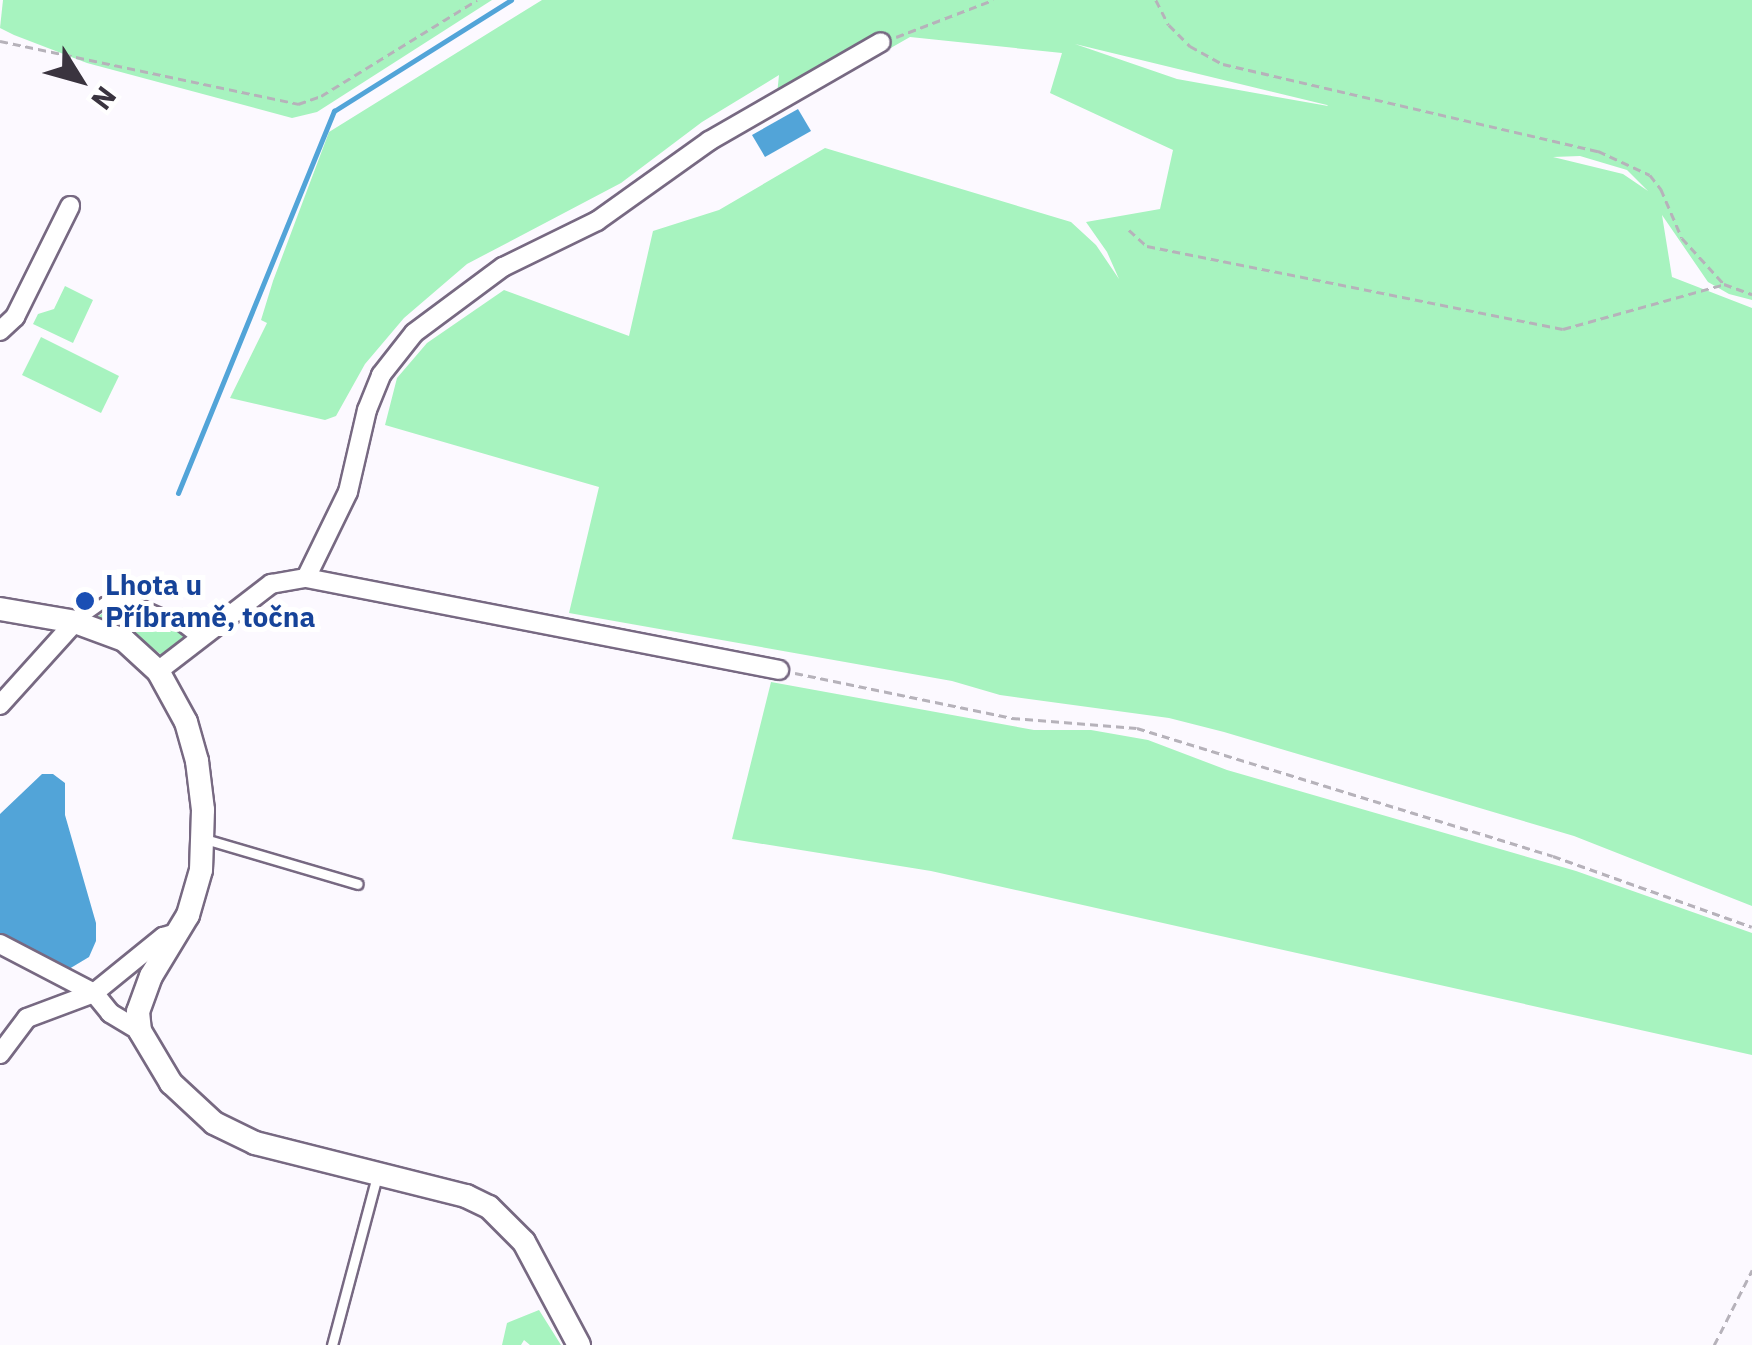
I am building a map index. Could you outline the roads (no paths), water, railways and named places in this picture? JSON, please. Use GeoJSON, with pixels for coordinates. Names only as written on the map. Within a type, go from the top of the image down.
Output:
{"type":"FeatureCollection","features":[{"type":"Feature","properties":{"kind":"street"},"geometry":{"type":"LineString","coordinates":[[306,578],[348,492],[380,375],[414,333],[503,267],[596,221],[710,141],[881,42]]}},
{"type":"Feature","properties":{"kind":"street"},"geometry":{"type":"LineString","coordinates":[[0,331],[14,317],[70,206]]}},
{"type":"Feature","properties":{"kind":"street"},"geometry":{"type":"LineString","coordinates":[[158,671],[271,584],[306,578],[779,670]]}},
{"type":"Feature","properties":{"kind":"street"},"geometry":{"type":"LineString","coordinates":[[0,609],[75,622],[124,640],[158,671],[186,722],[198,761],[202,838],[197,891],[140,996],[140,1031]]}},
{"type":"Feature","properties":{"kind":"street"},"geometry":{"type":"LineString","coordinates":[[0,706],[75,622]]}},
{"type":"Feature","properties":{"kind":"street"},"geometry":{"type":"LineString","coordinates":[[0,1054],[27,1018],[94,993],[163,936],[178,932]]}},
{"type":"Feature","properties":{"kind":"street"},"geometry":{"type":"LineString","coordinates":[[0,944],[94,993],[110,1013],[140,1031],[171,1083],[233,1134],[466,1196],[511,1226],[579,1345]]}},
{"type":"Feature","properties":{"kind":"lane"},"geometry":{"type":"LineString","coordinates":[[75,622],[104,602],[116,600],[142,604],[171,618],[199,640]]}},
{"type":"Feature","properties":{"kind":"lane"},"geometry":{"type":"LineString","coordinates":[[202,838],[358,884]]}},
{"type":"Feature","properties":{"kind":"lane"},"geometry":{"type":"LineString","coordinates":[[332,1345],[378,1174]]}},
{"type":"Feature","properties":{"kind":"water"},"geometry":{"type":"Polygon","coordinates":[[[798,109],[811,131],[765,157],[752,135],[798,109]]]}},
{"type":"Feature","properties":{"kind":"water"},"geometry":{"type":"Polygon","coordinates":[[[42,774],[53,774],[65,783],[65,815],[96,923],[96,941],[89,957],[69,969],[0,934],[0,814],[42,774]]]}},
{"type":"Feature","properties":{"kind":"waterway"},"geometry":{"type":"LineString","coordinates":[[178,493],[334,111],[511,0]]}},
{"type":"Feature","properties":{"kind":"place","name":"Lhota u Příbramě, točna"},"geometry":{"type":"Point","coordinates":[85,601]}}]}
